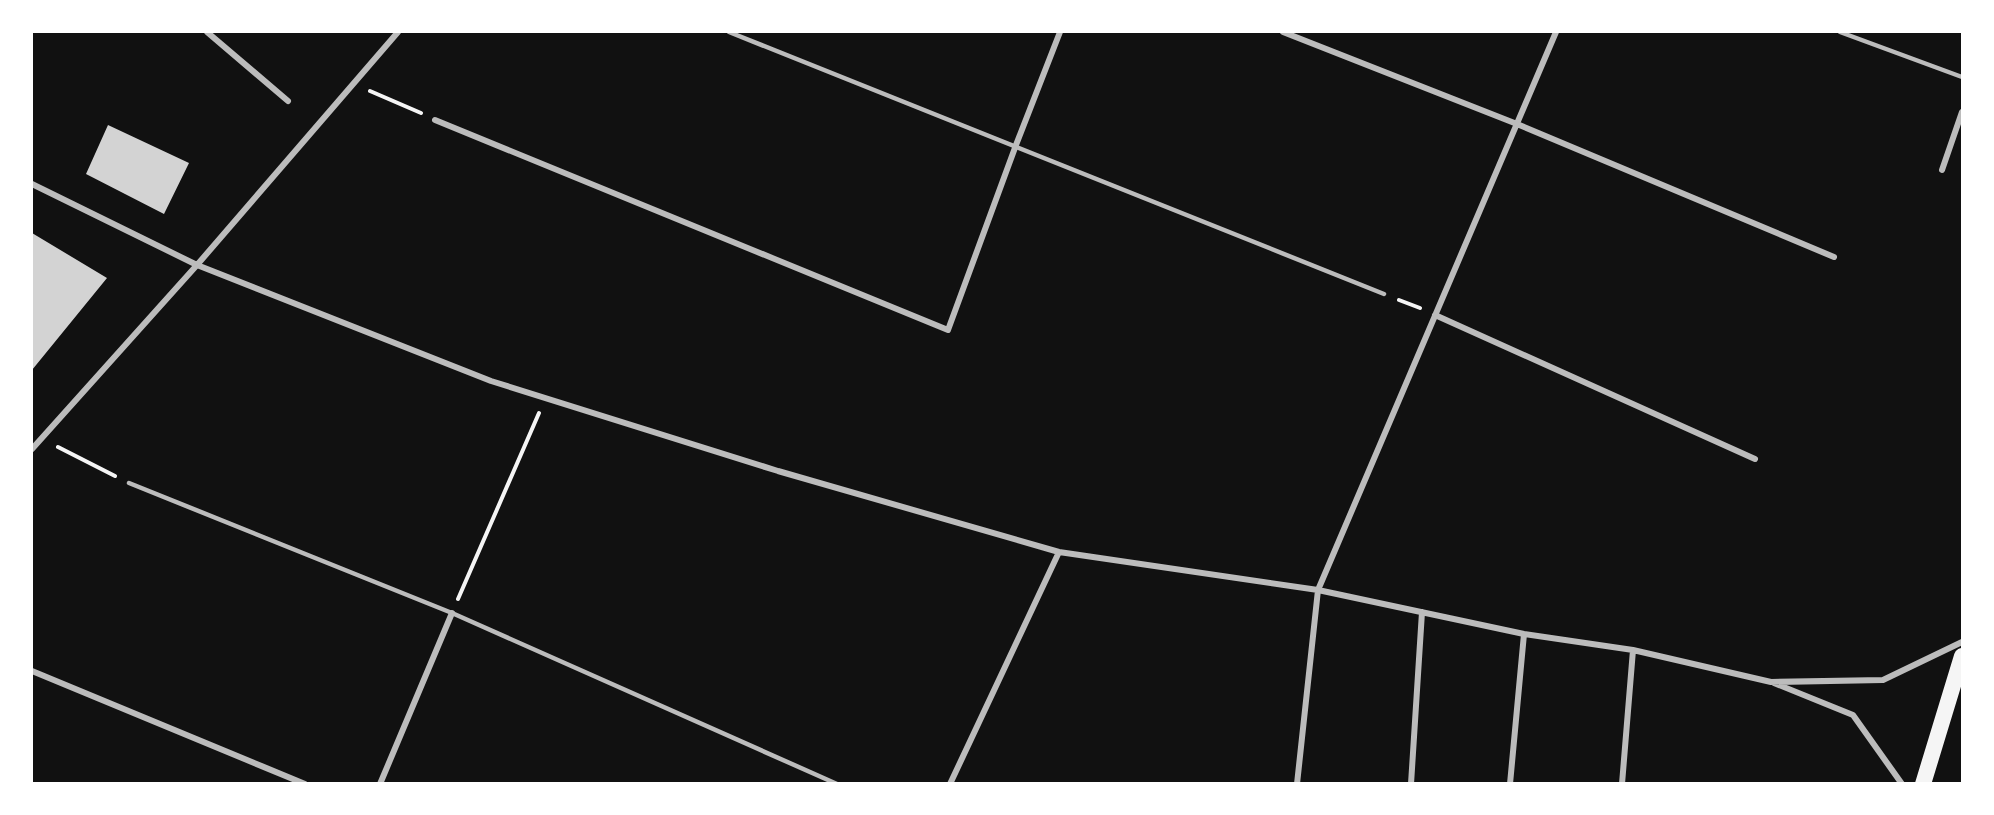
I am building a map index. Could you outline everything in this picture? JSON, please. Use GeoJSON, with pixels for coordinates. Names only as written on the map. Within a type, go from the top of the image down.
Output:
{"type":"FeatureCollection","features":[{"type":"Feature","properties":{"kind":"highway"},"geometry":{"type":"LineString","coordinates":[[1923,783],[1962,656]]}},
{"type":"Feature","properties":{"kind":"street"},"geometry":{"type":"LineString","coordinates":[[207,32],[288,101]]}},
{"type":"Feature","properties":{"kind":"street"},"geometry":{"type":"LineString","coordinates":[[32,449],[197,264],[398,32]]}},
{"type":"Feature","properties":{"kind":"street"},"geometry":{"type":"LineString","coordinates":[[435,120],[948,330],[1060,32]]}},
{"type":"Feature","properties":{"kind":"street"},"geometry":{"type":"LineString","coordinates":[[1283,32],[1516,124],[1834,257]]}},
{"type":"Feature","properties":{"kind":"street"},"geometry":{"type":"LineString","coordinates":[[1297,783],[1318,590],[1556,32]]}},
{"type":"Feature","properties":{"kind":"street"},"geometry":{"type":"LineString","coordinates":[[1942,170],[1962,112]]}},
{"type":"Feature","properties":{"kind":"street"},"geometry":{"type":"LineString","coordinates":[[32,184],[197,264],[491,381],[778,471],[1059,552],[1318,590],[1524,634],[1633,650],[1771,681],[1853,715],[1902,783]]}},
{"type":"Feature","properties":{"kind":"street"},"geometry":{"type":"LineString","coordinates":[[1435,315],[1755,459]]}},
{"type":"Feature","properties":{"kind":"street"},"geometry":{"type":"LineString","coordinates":[[950,783],[1059,552]]}},
{"type":"Feature","properties":{"kind":"street"},"geometry":{"type":"LineString","coordinates":[[1411,783],[1422,612]]}},
{"type":"Feature","properties":{"kind":"street"},"geometry":{"type":"LineString","coordinates":[[380,783],[452,613]]}},
{"type":"Feature","properties":{"kind":"street"},"geometry":{"type":"LineString","coordinates":[[1510,783],[1524,634]]}},
{"type":"Feature","properties":{"kind":"street"},"geometry":{"type":"LineString","coordinates":[[1771,681],[1883,680],[1962,642]]}},
{"type":"Feature","properties":{"kind":"street"},"geometry":{"type":"LineString","coordinates":[[1622,783],[1633,650]]}},
{"type":"Feature","properties":{"kind":"street"},"geometry":{"type":"LineString","coordinates":[[32,671],[305,783]]}},
{"type":"Feature","properties":{"kind":"lane"},"geometry":{"type":"LineString","coordinates":[[729,32],[1384,294]]}},
{"type":"Feature","properties":{"kind":"lane"},"geometry":{"type":"LineString","coordinates":[[1840,32],[1962,76]]}},
{"type":"Feature","properties":{"kind":"lane"},"geometry":{"type":"LineString","coordinates":[[129,483],[452,613],[837,783]]}},
{"type":"Feature","properties":{"kind":"path"},"geometry":{"type":"LineString","coordinates":[[352,84],[435,120]]}},
{"type":"Feature","properties":{"kind":"path"},"geometry":{"type":"LineString","coordinates":[[1384,294],[1435,315]]}},
{"type":"Feature","properties":{"kind":"path"},"geometry":{"type":"LineString","coordinates":[[452,613],[546,399]]}},
{"type":"Feature","properties":{"kind":"path"},"geometry":{"type":"LineString","coordinates":[[41,438],[129,483]]}},
{"type":"Feature","properties":{"kind":"building"},"geometry":{"type":"Polygon","coordinates":[[[108,125],[189,163],[164,214],[86,174],[108,125]]]}},
{"type":"Feature","properties":{"kind":"building"},"geometry":{"type":"Polygon","coordinates":[[[32,233],[107,278],[32,370],[32,233]]]}}]}
